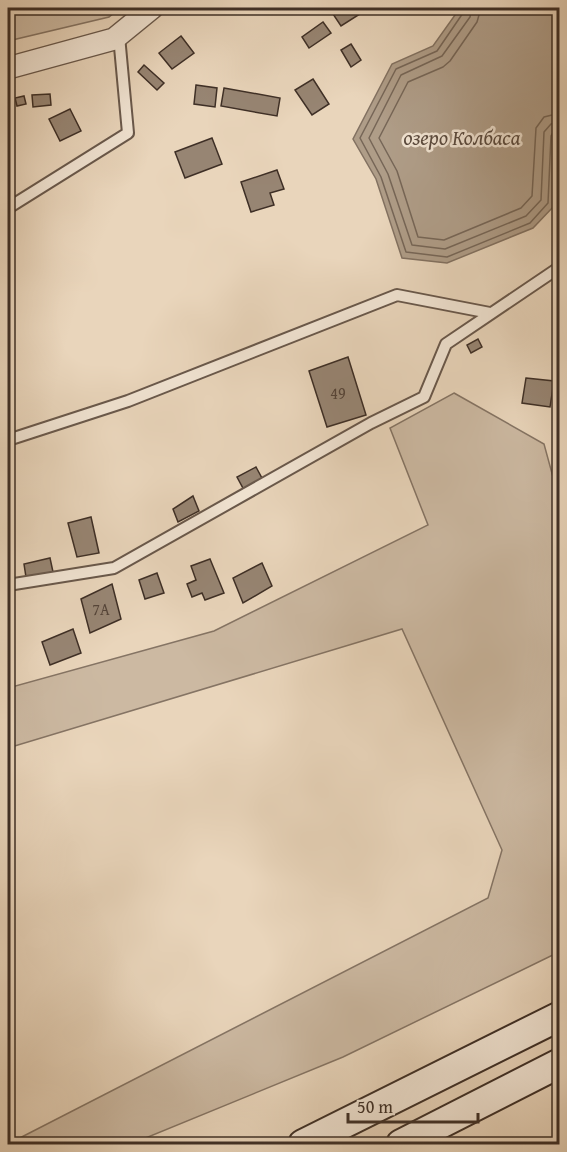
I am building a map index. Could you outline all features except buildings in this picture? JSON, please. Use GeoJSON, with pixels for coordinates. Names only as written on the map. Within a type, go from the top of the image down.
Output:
{"type":"FeatureCollection","features":[{"type":"Feature","properties":{"kind":"main road"},"geometry":{"type":"LineString","coordinates":[[303,1144],[560,1016]]}},
{"type":"Feature","properties":{"kind":"main road"},"geometry":{"type":"LineString","coordinates":[[401,1144],[560,1063]]}},
{"type":"Feature","properties":{"kind":"street"},"geometry":{"type":"LineString","coordinates":[[8,68],[114,39],[152,8]]}},
{"type":"Feature","properties":{"kind":"lane"},"geometry":{"type":"LineString","coordinates":[[8,208],[128,133],[118,35]]}},
{"type":"Feature","properties":{"kind":"lane"},"geometry":{"type":"LineString","coordinates":[[8,585],[114,567],[371,423],[424,397],[446,344],[560,267]]}},
{"type":"Feature","properties":{"kind":"lane"},"geometry":{"type":"LineString","coordinates":[[8,440],[128,401],[397,295],[490,313]]}},
{"type":"Feature","properties":{"kind":"shaded area"},"geometry":{"type":"Polygon","coordinates":[[[8,8],[120,8],[109,17],[8,41],[8,8]]]}},
{"type":"Feature","properties":{"kind":"shaded area"},"geometry":{"type":"Polygon","coordinates":[[[454,393],[544,444],[559,499],[559,952],[343,1057],[131,1144],[8,1144],[488,898],[502,850],[402,629],[8,748],[8,688],[214,631],[428,525],[390,428],[454,393]]]}},
{"type":"Feature","properties":{"kind":"water","name":"озеро Колбаса"},"geometry":{"type":"Polygon","coordinates":[[[460,8],[559,8],[554,206],[533,228],[447,263],[402,258],[376,179],[353,139],[392,64],[433,46],[460,8]]]}}]}
